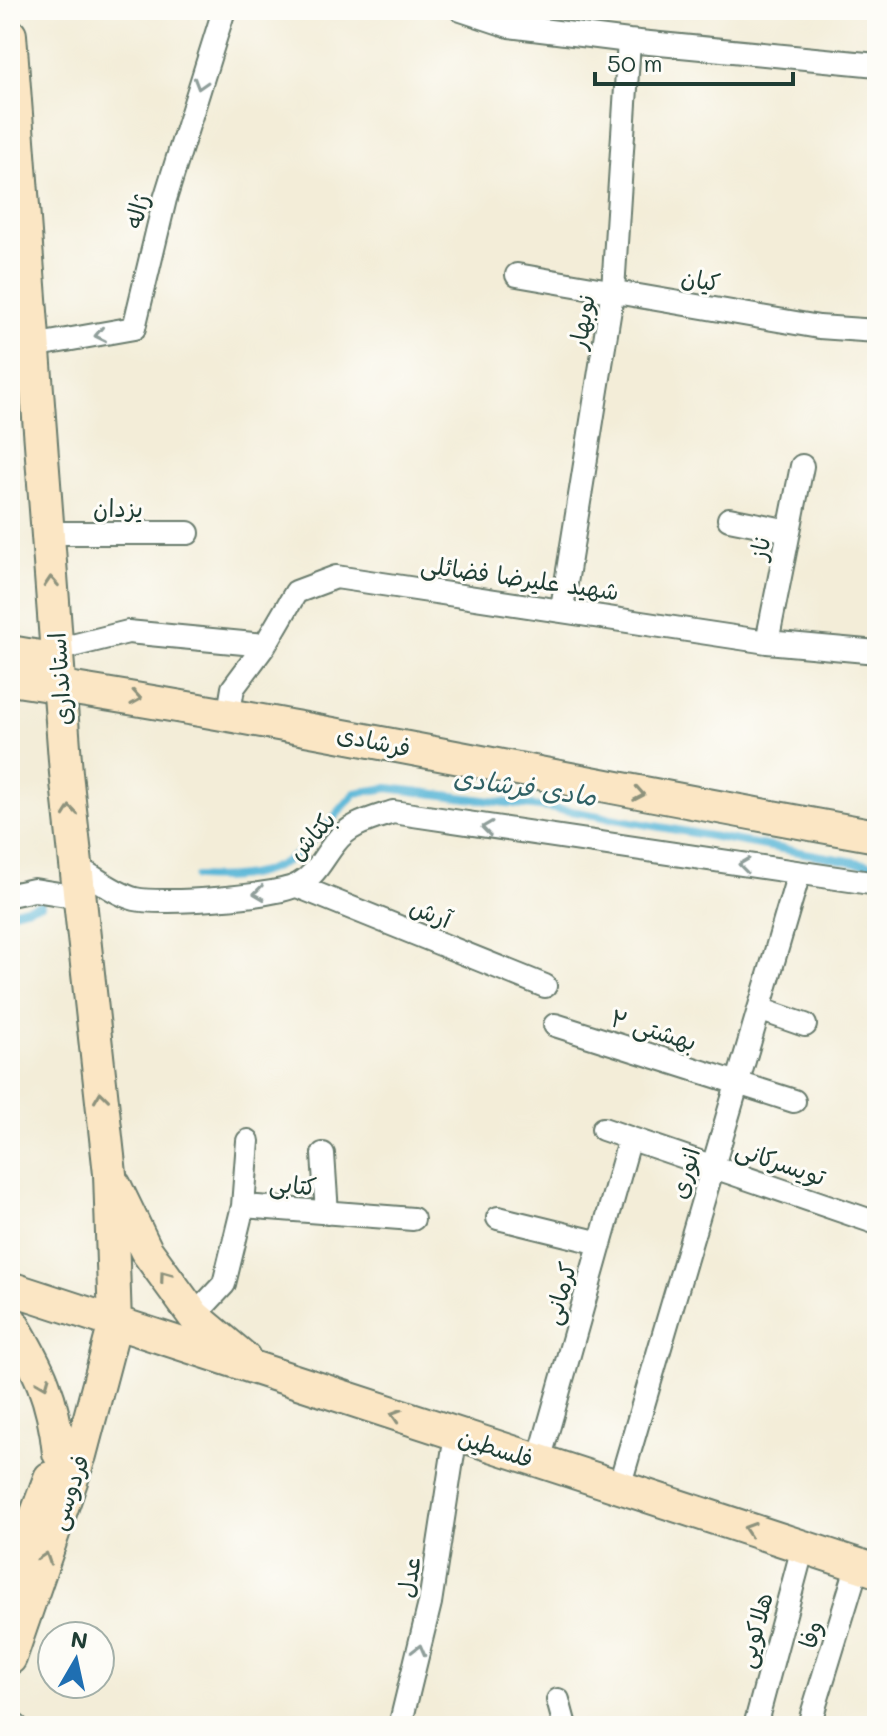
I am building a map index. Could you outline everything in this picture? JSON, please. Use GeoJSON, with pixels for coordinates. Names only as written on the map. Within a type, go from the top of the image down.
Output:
{"type":"FeatureCollection","features":[{"type":"Feature","properties":{"kind":"main road","name":"استانداری"},"geometry":{"type":"LineString","coordinates":[[10,35],[22,349],[47,533],[77,882],[110,1174],[107,1320]]}},
{"type":"Feature","properties":{"kind":"main road"},"geometry":{"type":"LineString","coordinates":[[10,652],[57,665]]}},
{"type":"Feature","properties":{"kind":"main road"},"geometry":{"type":"LineString","coordinates":[[10,679],[57,665]]}},
{"type":"Feature","properties":{"kind":"main road","name":"فرشادی"},"geometry":{"type":"LineString","coordinates":[[57,665],[229,712],[524,773],[877,836]]}},
{"type":"Feature","properties":{"kind":"main road"},"geometry":{"type":"LineString","coordinates":[[110,1174],[146,1250],[194,1316],[259,1370]]}},
{"type":"Feature","properties":{"kind":"main road","name":"فلسطین"},"geometry":{"type":"LineString","coordinates":[[10,1288],[868,1568]]}},
{"type":"Feature","properties":{"kind":"main road"},"geometry":{"type":"LineString","coordinates":[[10,1320],[33,1356],[54,1408],[59,1453]]}},
{"type":"Feature","properties":{"kind":"main road","name":"فردوسی"},"geometry":{"type":"LineString","coordinates":[[10,1586],[59,1453],[93,1347],[107,1320]]}},
{"type":"Feature","properties":{"kind":"main road","name":"فردوسی"},"geometry":{"type":"LineString","coordinates":[[10,1658],[80,1455],[107,1320]]}},
{"type":"Feature","properties":{"kind":"street","name":"ژاله"},"geometry":{"type":"LineString","coordinates":[[22,349],[134,328],[165,199],[224,10]]}},
{"type":"Feature","properties":{"kind":"street"},"geometry":{"type":"LineString","coordinates":[[461,10],[509,26],[877,65]]}},
{"type":"Feature","properties":{"kind":"street","name":"نوبهار"},"geometry":{"type":"LineString","coordinates":[[562,608],[613,290],[629,41]]}},
{"type":"Feature","properties":{"kind":"street","name":"کیان"},"geometry":{"type":"LineString","coordinates":[[517,275],[819,327],[877,331]]}},
{"type":"Feature","properties":{"kind":"street","name":"ناز"},"geometry":{"type":"LineString","coordinates":[[767,642],[802,466]]}},
{"type":"Feature","properties":{"kind":"street"},"geometry":{"type":"LineString","coordinates":[[729,519],[789,531]]}},
{"type":"Feature","properties":{"kind":"street","name":"یزدان"},"geometry":{"type":"LineString","coordinates":[[47,533],[188,533]]}},
{"type":"Feature","properties":{"kind":"street","name":"شهید علیرضا فضائلی"},"geometry":{"type":"LineString","coordinates":[[229,712],[233,688],[265,645],[296,592],[336,577],[562,608],[767,642],[877,652]]}},
{"type":"Feature","properties":{"kind":"street"},"geometry":{"type":"LineString","coordinates":[[57,665],[128,632],[265,645]]}},
{"type":"Feature","properties":{"kind":"street","name":"بکتاش"},"geometry":{"type":"LineString","coordinates":[[10,895],[77,882],[135,899],[213,899],[297,886],[317,871],[336,841],[359,823],[393,812],[877,884]]}},
{"type":"Feature","properties":{"kind":"street","name":"انوری"},"geometry":{"type":"LineString","coordinates":[[619,1487],[799,873]]}},
{"type":"Feature","properties":{"kind":"street","name":"آرش"},"geometry":{"type":"LineString","coordinates":[[297,886],[545,986]]}},
{"type":"Feature","properties":{"kind":"street"},"geometry":{"type":"LineString","coordinates":[[759,1009],[805,1025]]}},
{"type":"Feature","properties":{"kind":"street","name":"بهشتی ۲"},"geometry":{"type":"LineString","coordinates":[[555,1025],[794,1101]]}},
{"type":"Feature","properties":{"kind":"street","name":"تویسرکانی"},"geometry":{"type":"LineString","coordinates":[[603,1129],[877,1223]]}},
{"type":"Feature","properties":{"kind":"street","name":"کرمانی"},"geometry":{"type":"LineString","coordinates":[[539,1461],[630,1138]]}},
{"type":"Feature","properties":{"kind":"street"},"geometry":{"type":"LineString","coordinates":[[243,1206],[248,1141]]}},
{"type":"Feature","properties":{"kind":"street"},"geometry":{"type":"LineString","coordinates":[[323,1154],[327,1213]]}},
{"type":"Feature","properties":{"kind":"street","name":"کتابی"},"geometry":{"type":"LineString","coordinates":[[194,1316],[224,1284],[243,1206],[413,1219]]}},
{"type":"Feature","properties":{"kind":"street"},"geometry":{"type":"LineString","coordinates":[[498,1218],[600,1243]]}},
{"type":"Feature","properties":{"kind":"street","name":"عدل"},"geometry":{"type":"LineString","coordinates":[[400,1726],[430,1603],[456,1434]]}},
{"type":"Feature","properties":{"kind":"street","name":"هلاکویی"},"geometry":{"type":"LineString","coordinates":[[755,1726],[803,1547]]}},
{"type":"Feature","properties":{"kind":"street","name":"وفا"},"geometry":{"type":"LineString","coordinates":[[811,1718],[868,1568]]}},
{"type":"Feature","properties":{"kind":"street"},"geometry":{"type":"LineString","coordinates":[[558,1700],[565,1726]]}},
{"type":"Feature","properties":{"kind":"street"},"geometry":{"type":"LineString","coordinates":[[10,1724],[16,1726]]}},
{"type":"Feature","properties":{"kind":"waterway","name":"مادی فرشادی"},"geometry":{"type":"LineString","coordinates":[[196,877],[225,878],[270,869],[304,848],[355,793],[388,788],[571,811],[877,866]]}},
{"type":"Feature","properties":{"kind":"waterway","name":"مادی فرشادی"},"geometry":{"type":"LineString","coordinates":[[10,912],[41,904]]}}]}
